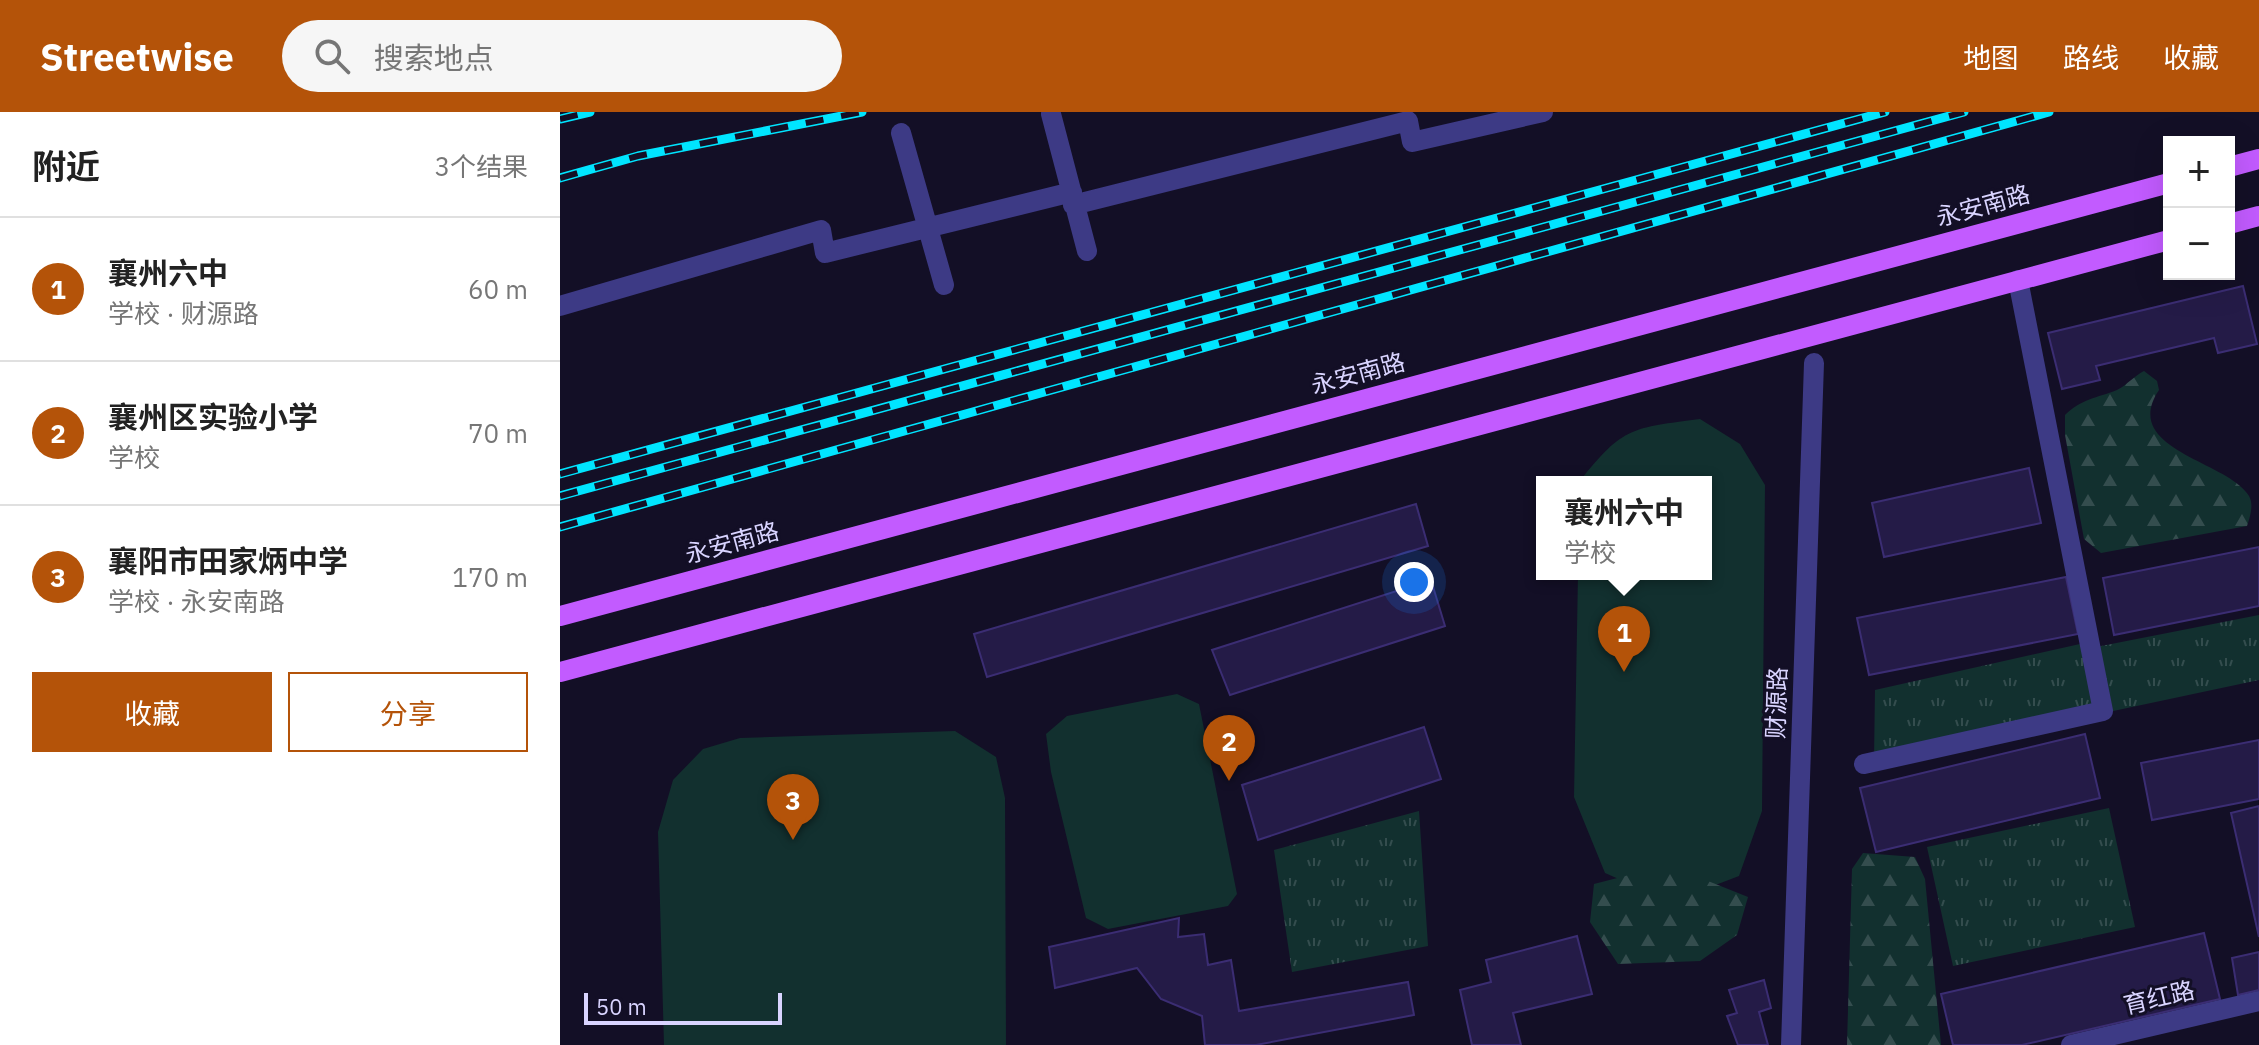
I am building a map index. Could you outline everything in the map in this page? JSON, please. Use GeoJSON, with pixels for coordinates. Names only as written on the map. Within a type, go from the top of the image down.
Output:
{"type":"FeatureCollection","features":[{"type":"Feature","properties":{"kind":"main road"},"geometry":{"type":"LineString","coordinates":[[2235,165],[2259,159]]}},
{"type":"Feature","properties":{"kind":"main road","name":"永安南路"},"geometry":{"type":"LineString","coordinates":[[560,616],[2163,185]]}},
{"type":"Feature","properties":{"kind":"main road"},"geometry":{"type":"LineString","coordinates":[[2235,222],[2259,216]]}},
{"type":"Feature","properties":{"kind":"main road"},"geometry":{"type":"LineString","coordinates":[[560,672],[2163,242]]}},
{"type":"Feature","properties":{"kind":"street"},"geometry":{"type":"LineString","coordinates":[[560,306],[821,230],[825,253],[928,227],[1073,199],[1408,121],[1412,142],[1543,112]]}},
{"type":"Feature","properties":{"kind":"street"},"geometry":{"type":"LineString","coordinates":[[1051,114],[1087,251]]}},
{"type":"Feature","properties":{"kind":"street"},"geometry":{"type":"LineString","coordinates":[[901,133],[944,285]]}},
{"type":"Feature","properties":{"kind":"street"},"geometry":{"type":"LineString","coordinates":[[1864,764],[2103,711],[2018,280]]}},
{"type":"Feature","properties":{"kind":"street","name":"财源路"},"geometry":{"type":"LineString","coordinates":[[1791,1045],[1814,363]]}},
{"type":"Feature","properties":{"kind":"street","name":"育红路"},"geometry":{"type":"LineString","coordinates":[[2071,1045],[2259,1001]]}},
{"type":"Feature","properties":{"kind":"green space"},"geometry":{"type":"Polygon","coordinates":[[[2144,371],[2157,381],[2159,390],[2151,410],[2153,427],[2165,441],[2238,484],[2249,496],[2250,515],[2247,526],[2101,553],[2084,539],[2065,435],[2065,415],[2083,402],[2117,390],[2144,371]]]}},
{"type":"Feature","properties":{"kind":"green space"},"geometry":{"type":"Polygon","coordinates":[[[1700,419],[1740,444],[1765,485],[1762,811],[1739,876],[1671,902],[1605,873],[1574,797],[1578,580],[1712,580],[1712,476],[1584,476],[1619,440],[1644,428],[1700,419]]]}},
{"type":"Feature","properties":{"kind":"green space"},"geometry":{"type":"Polygon","coordinates":[[[2259,615],[2259,680],[1874,762],[1875,690],[2089,642],[2091,648],[2259,615]]]}},
{"type":"Feature","properties":{"kind":"green space"},"geometry":{"type":"Polygon","coordinates":[[[1177,694],[1199,704],[1237,894],[1228,906],[1108,929],[1086,918],[1051,772],[1046,734],[1067,716],[1177,694]]]}},
{"type":"Feature","properties":{"kind":"green space"},"geometry":{"type":"Polygon","coordinates":[[[955,731],[996,757],[1005,798],[1006,1045],[664,1045],[658,832],[673,780],[703,749],[740,738],[955,731]]]}},
{"type":"Feature","properties":{"kind":"green space"},"geometry":{"type":"Polygon","coordinates":[[[2109,808],[2135,927],[1953,966],[1927,847],[2109,808]]]}},
{"type":"Feature","properties":{"kind":"green space"},"geometry":{"type":"Polygon","coordinates":[[[1419,811],[1428,946],[1292,972],[1274,850],[1419,811]]]}},
{"type":"Feature","properties":{"kind":"green space"},"geometry":{"type":"Polygon","coordinates":[[[1863,853],[1915,857],[1925,879],[1941,1045],[1847,1045],[1852,869],[1863,853]]]}},
{"type":"Feature","properties":{"kind":"green space"},"geometry":{"type":"Polygon","coordinates":[[[1668,865],[1748,897],[1737,935],[1700,961],[1618,964],[1590,922],[1594,884],[1668,865]]]}},
{"type":"Feature","properties":{"kind":"building"},"geometry":{"type":"Polygon","coordinates":[[[2243,286],[2257,344],[2218,353],[2214,338],[2096,366],[2100,380],[2062,389],[2048,333],[2243,286]]]}},
{"type":"Feature","properties":{"kind":"building"},"geometry":{"type":"Polygon","coordinates":[[[2029,468],[2041,523],[1884,557],[1872,503],[2029,468]]]}},
{"type":"Feature","properties":{"kind":"building"},"geometry":{"type":"Polygon","coordinates":[[[1416,504],[1428,546],[987,677],[974,634],[1416,504]]]}},
{"type":"Feature","properties":{"kind":"building"},"geometry":{"type":"Polygon","coordinates":[[[2259,547],[2259,606],[2114,635],[2103,578],[2259,547]]]}},
{"type":"Feature","properties":{"kind":"building"},"geometry":{"type":"Polygon","coordinates":[[[2066,577],[2078,634],[1869,675],[1857,618],[2066,577]]]}},
{"type":"Feature","properties":{"kind":"building"},"geometry":{"type":"Polygon","coordinates":[[[1431,580],[1445,626],[1230,695],[1212,650],[1431,580]]]}},
{"type":"Feature","properties":{"kind":"building"},"geometry":{"type":"Polygon","coordinates":[[[1424,727],[1441,779],[1258,840],[1242,785],[1424,727]]]}},
{"type":"Feature","properties":{"kind":"building"},"geometry":{"type":"Polygon","coordinates":[[[2085,734],[2100,798],[1876,852],[1860,788],[2085,734]]]}},
{"type":"Feature","properties":{"kind":"building"},"geometry":{"type":"Polygon","coordinates":[[[2259,740],[2259,799],[2152,820],[2141,763],[2259,740]]]}},
{"type":"Feature","properties":{"kind":"building"},"geometry":{"type":"Polygon","coordinates":[[[2259,806],[2259,937],[2231,813],[2259,806]]]}},
{"type":"Feature","properties":{"kind":"building"},"geometry":{"type":"Polygon","coordinates":[[[1179,918],[1178,937],[1204,934],[1208,965],[1231,960],[1239,1011],[1408,982],[1414,1015],[1256,1045],[1205,1045],[1202,1016],[1161,999],[1137,968],[1055,988],[1049,947],[1179,918]]]}},
{"type":"Feature","properties":{"kind":"building"},"geometry":{"type":"Polygon","coordinates":[[[2204,933],[2220,999],[2022,1045],[1953,1045],[1941,994],[2204,933]]]}},
{"type":"Feature","properties":{"kind":"building"},"geometry":{"type":"Polygon","coordinates":[[[1577,936],[1592,994],[1513,1013],[1521,1045],[1472,1045],[1460,990],[1491,982],[1486,960],[1577,936]]]}},
{"type":"Feature","properties":{"kind":"building"},"geometry":{"type":"Polygon","coordinates":[[[2259,952],[2259,990],[2238,995],[2232,958],[2259,952]]]}},
{"type":"Feature","properties":{"kind":"building"},"geometry":{"type":"Polygon","coordinates":[[[1764,980],[1771,1008],[1759,1012],[1768,1045],[1738,1045],[1727,1016],[1737,1013],[1729,990],[1764,980]]]}},
{"type":"Feature","properties":{"kind":"railway"},"geometry":{"type":"LineString","coordinates":[[560,119],[590,112]]}},
{"type":"Feature","properties":{"kind":"railway"},"geometry":{"type":"LineString","coordinates":[[560,178],[638,156],[862,112]]}},
{"type":"Feature","properties":{"kind":"railway"},"geometry":{"type":"LineString","coordinates":[[560,474],[1885,112]]}},
{"type":"Feature","properties":{"kind":"railway"},"geometry":{"type":"LineString","coordinates":[[560,496],[1964,112]]}},
{"type":"Feature","properties":{"kind":"railway"},"geometry":{"type":"LineString","coordinates":[[560,527],[2049,112]]}},
{"type":"Feature","properties":{"kind":"place","name":"襄州六中"},"geometry":{"type":"Point","coordinates":[1624,672]}},
{"type":"Feature","properties":{"kind":"place","name":"襄州区实验小学"},"geometry":{"type":"Point","coordinates":[1229,781]}},
{"type":"Feature","properties":{"kind":"place","name":"襄阳市田家炳中学"},"geometry":{"type":"Point","coordinates":[793,840]}}]}
